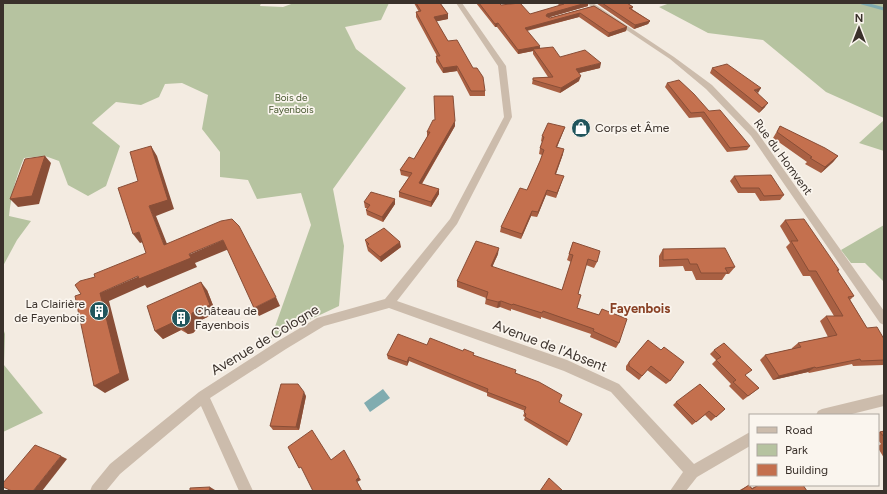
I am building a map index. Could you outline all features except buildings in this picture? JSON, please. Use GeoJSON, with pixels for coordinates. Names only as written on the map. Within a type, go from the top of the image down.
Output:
{"type":"FeatureCollection","features":[{"type":"Feature","properties":{"kind":"street"},"geometry":{"type":"LineString","coordinates":[[389,303],[454,221],[508,117],[502,66],[459,3]]}},
{"type":"Feature","properties":{"kind":"street","name":"Rue du Homvent"},"geometry":{"type":"LineString","coordinates":[[589,3],[672,58],[709,87],[754,134],[884,320]]}},
{"type":"Feature","properties":{"kind":"street","name":"Avenue de Cologne"},"geometry":{"type":"LineString","coordinates":[[96,491],[115,469],[204,396],[320,322],[389,303]]}},
{"type":"Feature","properties":{"kind":"street","name":"Avenue de l'Absent"},"geometry":{"type":"LineString","coordinates":[[389,303],[567,366],[615,388],[692,472]]}},
{"type":"Feature","properties":{"kind":"street"},"geometry":{"type":"LineString","coordinates":[[204,396],[246,491]]}},
{"type":"Feature","properties":{"kind":"street"},"geometry":{"type":"LineString","coordinates":[[826,414],[884,400]]}},
{"type":"Feature","properties":{"kind":"street"},"geometry":{"type":"LineString","coordinates":[[676,491],[692,472],[749,440]]}},
{"type":"Feature","properties":{"kind":"green space","name":"Bois de Fayenbois"},"geometry":{"type":"Polygon","coordinates":[[[3,3],[261,3],[260,6],[283,7],[294,3],[389,3],[381,20],[345,27],[356,49],[406,88],[333,189],[344,246],[339,306],[271,338],[311,225],[301,193],[257,199],[248,180],[220,177],[220,152],[202,129],[208,95],[182,83],[165,84],[159,97],[141,105],[116,102],[92,123],[120,146],[106,186],[88,196],[68,185],[59,161],[45,156],[24,158],[14,186],[9,216],[31,221],[17,240],[3,266],[3,3]]]}},
{"type":"Feature","properties":{"kind":"green space"},"geometry":{"type":"Polygon","coordinates":[[[670,3],[884,3],[884,118],[826,92],[763,40],[708,33],[659,7],[670,3]]]}},
{"type":"Feature","properties":{"kind":"green space"},"geometry":{"type":"Polygon","coordinates":[[[884,120],[884,151],[859,143],[884,120]]]}},
{"type":"Feature","properties":{"kind":"green space"},"geometry":{"type":"Polygon","coordinates":[[[884,225],[884,282],[865,263],[851,263],[841,250],[884,225]]]}},
{"type":"Feature","properties":{"kind":"green space"},"geometry":{"type":"Polygon","coordinates":[[[3,328],[5,334],[4,365],[43,413],[3,432],[3,328]]]}},
{"type":"Feature","properties":{"kind":"water"},"geometry":{"type":"Polygon","coordinates":[[[383,389],[390,398],[370,412],[364,403],[383,389]]]}},
{"type":"Feature","properties":{"kind":"waterway"},"geometry":{"type":"LineString","coordinates":[[862,3],[884,9]]}},
{"type":"Feature","properties":{"kind":"place","name":"Corps et Âme"},"geometry":{"type":"Point","coordinates":[581,128]}},
{"type":"Feature","properties":{"kind":"place","name":"La Clairière de Fayenbois"},"geometry":{"type":"Point","coordinates":[99,311]}},
{"type":"Feature","properties":{"kind":"place","name":"Château de Fayenbois"},"geometry":{"type":"Point","coordinates":[181,318]}},
{"type":"Feature","properties":{"kind":"district","name":"Fayenbois"},"geometry":{"type":"Point","coordinates":[640,308]}}]}
